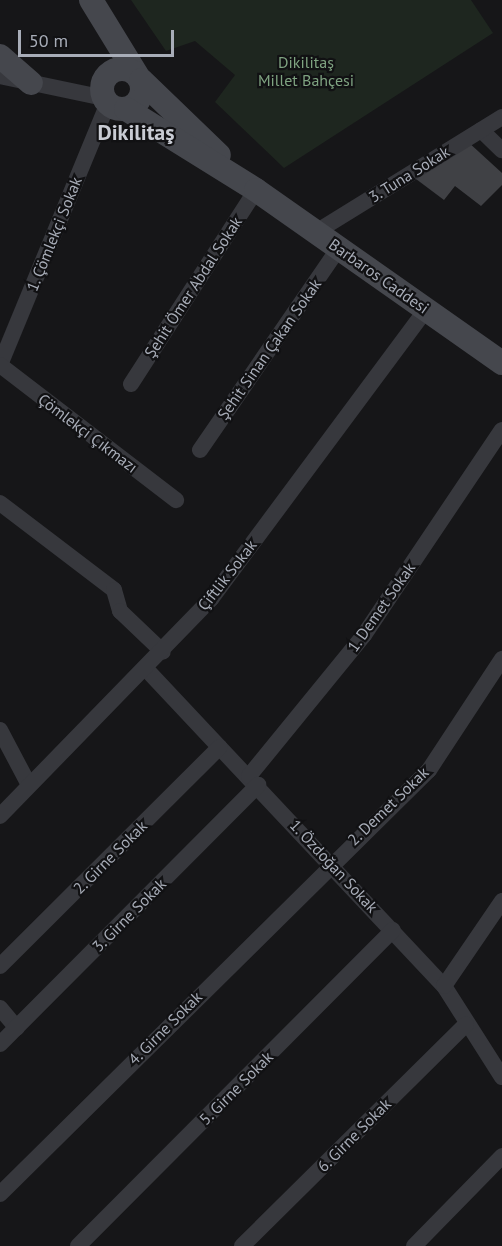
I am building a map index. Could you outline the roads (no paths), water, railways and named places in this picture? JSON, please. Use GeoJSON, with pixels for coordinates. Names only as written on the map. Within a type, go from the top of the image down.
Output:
{"type":"FeatureCollection","features":[{"type":"Feature","properties":{"kind":"main road"},"geometry":{"type":"LineString","coordinates":[[91,0],[139,77],[256,190]]}},
{"type":"Feature","properties":{"kind":"main road"},"geometry":{"type":"LineString","coordinates":[[0,56],[31,83]]}},
{"type":"Feature","properties":{"kind":"main road"},"geometry":{"type":"LineString","coordinates":[[139,77],[123,68],[107,75],[112,104],[256,190]]}},
{"type":"Feature","properties":{"kind":"main road"},"geometry":{"type":"LineString","coordinates":[[112,104],[141,98],[139,77]]}},
{"type":"Feature","properties":{"kind":"main road","name":"Barbaros Caddesi"},"geometry":{"type":"LineString","coordinates":[[256,190],[502,363]]}},
{"type":"Feature","properties":{"kind":"street"},"geometry":{"type":"LineString","coordinates":[[0,76],[112,104]]}},
{"type":"Feature","properties":{"kind":"street","name":"1. Çömlekçi Sokak"},"geometry":{"type":"LineString","coordinates":[[0,365],[112,104]]}},
{"type":"Feature","properties":{"kind":"street","name":"3. Tuna Sokak"},"geometry":{"type":"LineString","coordinates":[[316,232],[502,117]]}},
{"type":"Feature","properties":{"kind":"street"},"geometry":{"type":"LineString","coordinates":[[481,130],[502,150]]}},
{"type":"Feature","properties":{"kind":"street","name":"Şehit Ömer Abdal Sokak"},"geometry":{"type":"LineString","coordinates":[[131,384],[256,190]]}},
{"type":"Feature","properties":{"kind":"street","name":"Şehit Sinan Çakan Sokak"},"geometry":{"type":"LineString","coordinates":[[200,450],[339,248]]}},
{"type":"Feature","properties":{"kind":"street","name":"Çiftlik Sokak"},"geometry":{"type":"LineString","coordinates":[[0,816],[147,670],[211,599],[426,309]]}},
{"type":"Feature","properties":{"kind":"street","name":"Çömlekçi Çıkmazı"},"geometry":{"type":"LineString","coordinates":[[0,365],[176,500]]}},
{"type":"Feature","properties":{"kind":"street","name":"1. Demet Sokak"},"geometry":{"type":"LineString","coordinates":[[254,781],[364,635],[502,430]]}},
{"type":"Feature","properties":{"kind":"street"},"geometry":{"type":"LineString","coordinates":[[0,503],[114,591],[120,611],[163,652]]}},
{"type":"Feature","properties":{"kind":"street","name":"2. Demet Sokak"},"geometry":{"type":"LineString","coordinates":[[331,861],[429,770],[502,659]]}},
{"type":"Feature","properties":{"kind":"street","name":"1. Özdoğan Sokak"},"geometry":{"type":"LineString","coordinates":[[147,670],[331,861],[444,986],[466,1024],[502,1077]]}},
{"type":"Feature","properties":{"kind":"street"},"geometry":{"type":"LineString","coordinates":[[0,730],[29,785]]}},
{"type":"Feature","properties":{"kind":"street","name":"2. Girne Sokak"},"geometry":{"type":"LineString","coordinates":[[0,966],[220,747]]}},
{"type":"Feature","properties":{"kind":"street","name":"3. Girne Sokak"},"geometry":{"type":"LineString","coordinates":[[0,1044],[254,781]]}},
{"type":"Feature","properties":{"kind":"street","name":"4. Girne Sokak"},"geometry":{"type":"LineString","coordinates":[[0,1194],[331,861]]}},
{"type":"Feature","properties":{"kind":"street"},"geometry":{"type":"LineString","coordinates":[[444,986],[502,901]]}},
{"type":"Feature","properties":{"kind":"street","name":"5. Girne Sokak"},"geometry":{"type":"LineString","coordinates":[[78,1246],[393,930]]}},
{"type":"Feature","properties":{"kind":"street"},"geometry":{"type":"LineString","coordinates":[[0,1008],[17,1028]]}},
{"type":"Feature","properties":{"kind":"street","name":"6. Girne Sokak"},"geometry":{"type":"LineString","coordinates":[[242,1246],[466,1024]]}},
{"type":"Feature","properties":{"kind":"street"},"geometry":{"type":"LineString","coordinates":[[414,1246],[502,1156]]}},
{"type":"Feature","properties":{"kind":"district","name":"Dikilitaş"},"geometry":{"type":"Point","coordinates":[136,133]}},
{"type":"Feature","properties":{"kind":"park label","name":"Dikilitaş Millet Bahçesi"},"geometry":{"type":"Point","coordinates":[306,71]}}]}
